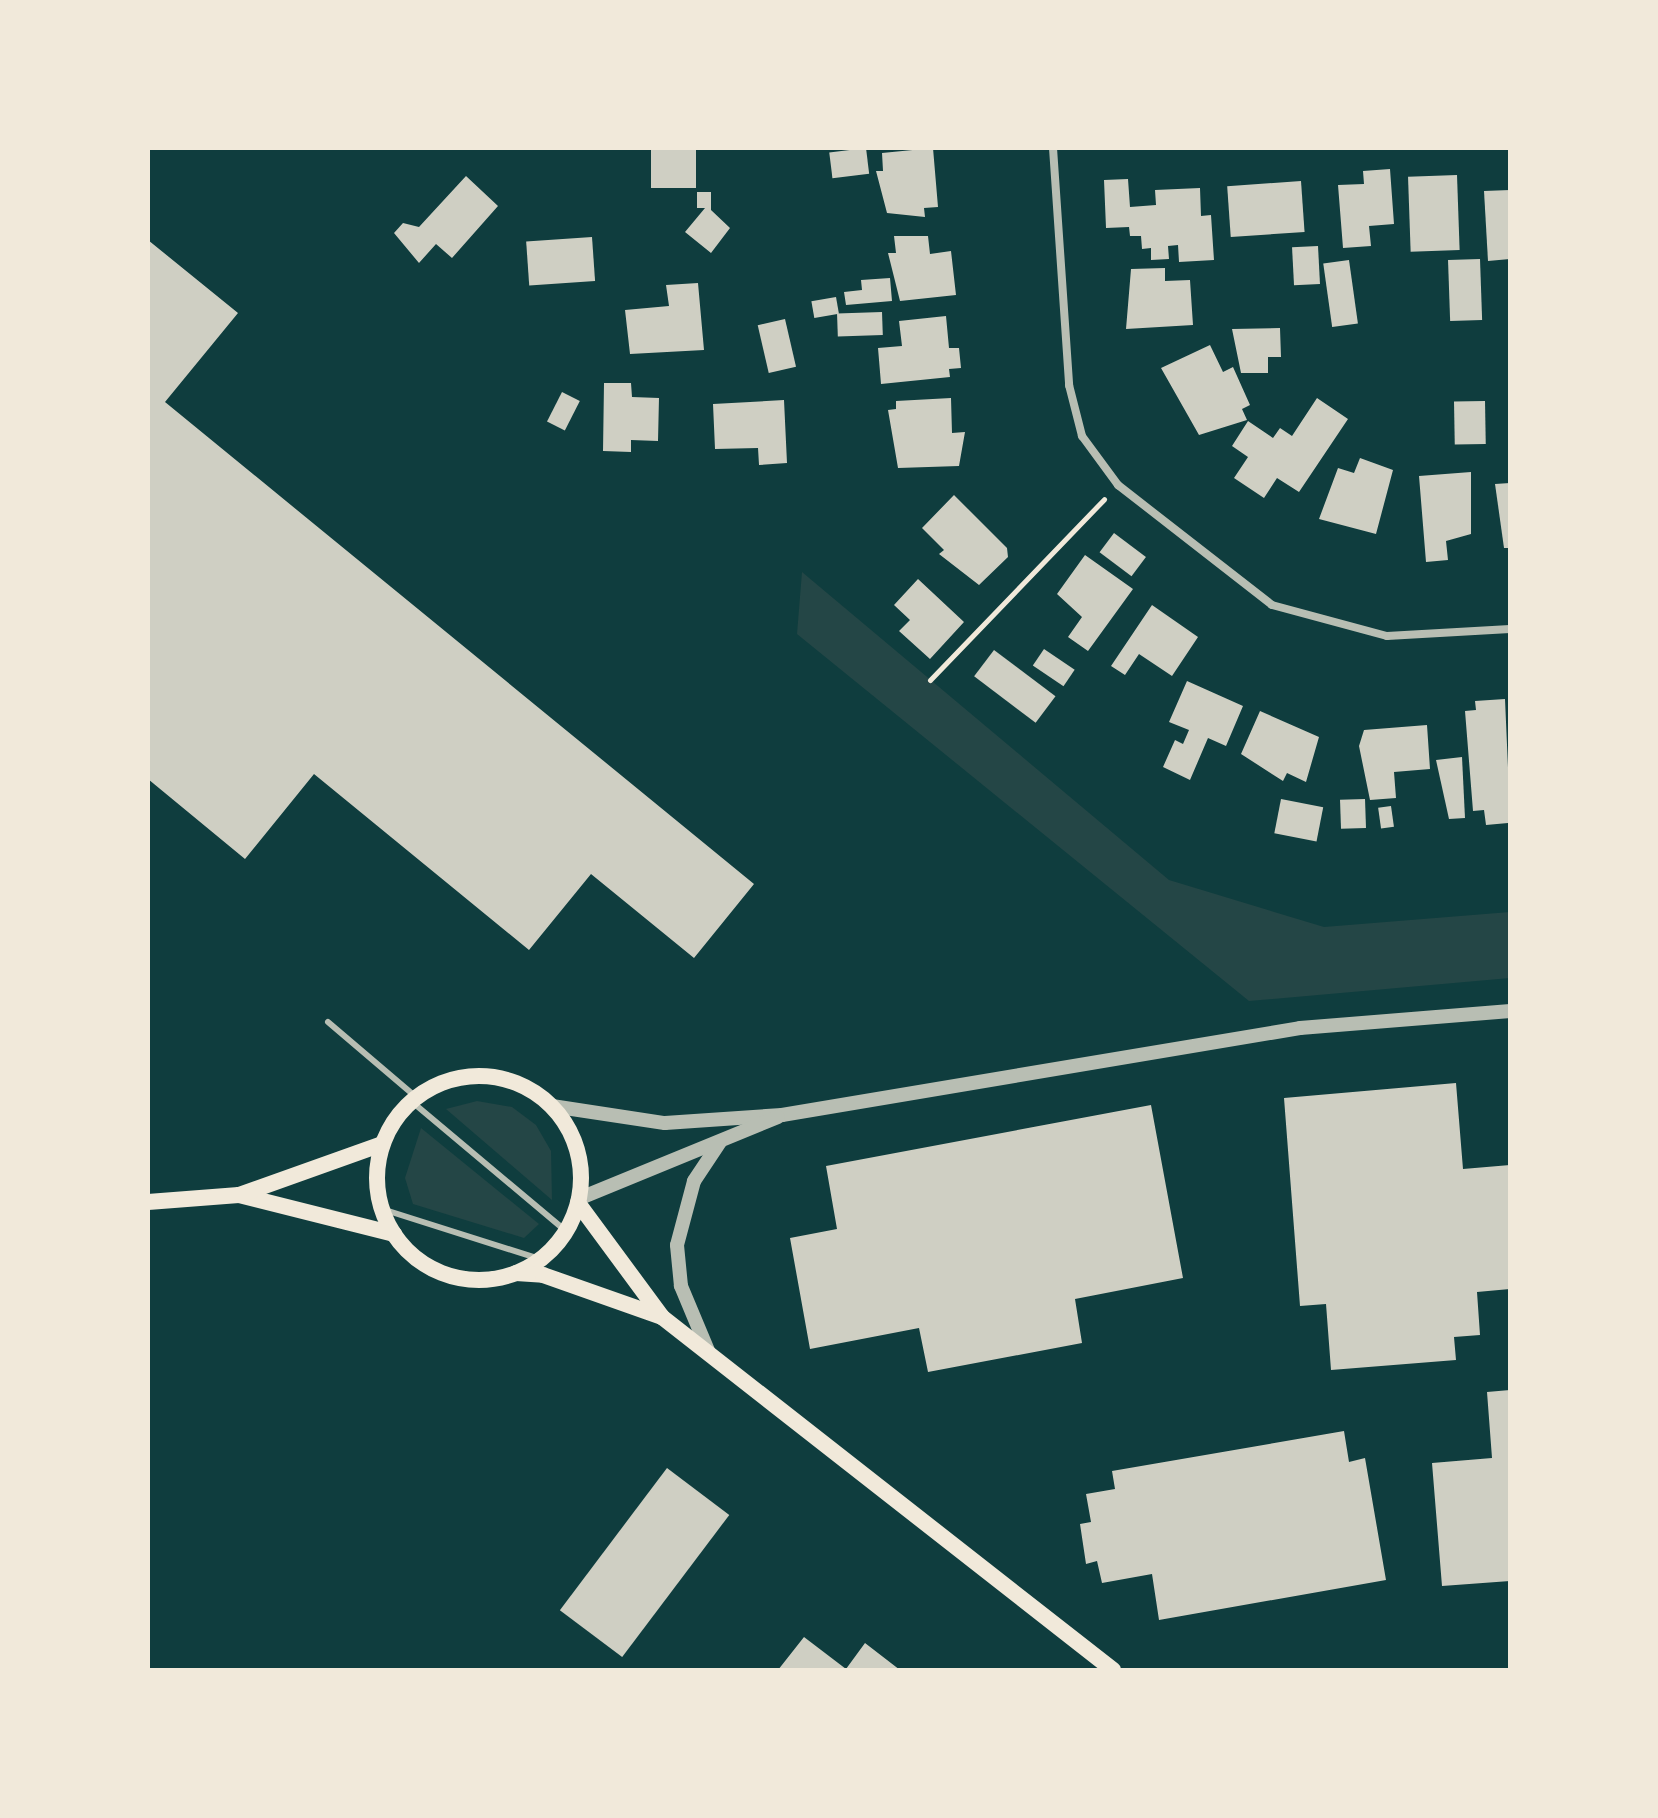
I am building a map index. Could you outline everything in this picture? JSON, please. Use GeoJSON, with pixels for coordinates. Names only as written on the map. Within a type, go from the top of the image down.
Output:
{"type":"FeatureCollection","features":[{"type":"Feature","properties":{"kind":"main road"},"geometry":{"type":"LineString","coordinates":[[148,1202],[239,1195],[382,1144],[414,1099],[449,1081],[486,1076],[533,1091],[552,1106],[577,1149],[578,1201],[566,1231],[540,1259],[516,1273]]}},
{"type":"Feature","properties":{"kind":"main road"},"geometry":{"type":"LineString","coordinates":[[382,1144],[382,1209],[394,1234],[411,1255],[461,1279],[516,1273],[543,1275],[662,1317]]}},
{"type":"Feature","properties":{"kind":"main road"},"geometry":{"type":"LineString","coordinates":[[239,1195],[394,1234]]}},
{"type":"Feature","properties":{"kind":"main road"},"geometry":{"type":"LineString","coordinates":[[578,1201],[662,1317],[1113,1670]]}},
{"type":"Feature","properties":{"kind":"street"},"geometry":{"type":"LineString","coordinates":[[1053,148],[1069,385],[1082,436],[1118,485],[1272,605],[1387,636],[1510,629]]}},
{"type":"Feature","properties":{"kind":"street"},"geometry":{"type":"LineString","coordinates":[[552,1106],[665,1123],[782,1115],[1286,1030],[1510,1011]]}},
{"type":"Feature","properties":{"kind":"street"},"geometry":{"type":"LineString","coordinates":[[578,1201],[782,1115]]}},
{"type":"Feature","properties":{"kind":"street"},"geometry":{"type":"LineString","coordinates":[[710,1355],[681,1286],[677,1245],[694,1181],[720,1142]]}},
{"type":"Feature","properties":{"kind":"lane"},"geometry":{"type":"LineString","coordinates":[[328,1022],[566,1231]]}},
{"type":"Feature","properties":{"kind":"lane"},"geometry":{"type":"LineString","coordinates":[[382,1209],[540,1259]]}},
{"type":"Feature","properties":{"kind":"path"},"geometry":{"type":"LineString","coordinates":[[930,680],[1118,485]]}},
{"type":"Feature","properties":{"kind":"shaded area"},"geometry":{"type":"Polygon","coordinates":[[[802,572],[1169,880],[1324,927],[1510,912],[1510,978],[1249,1001],[797,634],[802,572]]]}},
{"type":"Feature","properties":{"kind":"shaded area"},"geometry":{"type":"Polygon","coordinates":[[[477,1101],[512,1107],[536,1125],[551,1151],[552,1200],[446,1109],[477,1101]]]}},
{"type":"Feature","properties":{"kind":"shaded area"},"geometry":{"type":"Polygon","coordinates":[[[421,1128],[539,1224],[524,1238],[413,1204],[405,1178],[421,1128]]]}},
{"type":"Feature","properties":{"kind":"building"},"geometry":{"type":"Polygon","coordinates":[[[651,148],[696,148],[696,188],[651,188],[651,148]]]}},
{"type":"Feature","properties":{"kind":"building"},"geometry":{"type":"Polygon","coordinates":[[[866,148],[869,174],[832,178],[829,153],[866,148]]]}},
{"type":"Feature","properties":{"kind":"building"},"geometry":{"type":"Polygon","coordinates":[[[933,148],[938,207],[924,208],[925,217],[887,213],[876,171],[883,171],[882,153],[933,148]]]}},
{"type":"Feature","properties":{"kind":"building"},"geometry":{"type":"Polygon","coordinates":[[[1390,169],[1394,224],[1369,226],[1371,246],[1343,248],[1338,185],[1364,184],[1363,171],[1390,169]]]}},
{"type":"Feature","properties":{"kind":"building"},"geometry":{"type":"Polygon","coordinates":[[[1457,175],[1460,250],[1411,252],[1408,177],[1457,175]]]}},
{"type":"Feature","properties":{"kind":"building"},"geometry":{"type":"Polygon","coordinates":[[[466,176],[498,206],[452,258],[436,244],[419,263],[394,233],[403,223],[419,227],[466,176]]]}},
{"type":"Feature","properties":{"kind":"building"},"geometry":{"type":"Polygon","coordinates":[[[1128,179],[1130,207],[1156,205],[1155,190],[1200,188],[1201,216],[1211,215],[1214,260],[1179,262],[1178,245],[1168,246],[1169,259],[1151,260],[1151,248],[1142,249],[1141,236],[1130,236],[1129,227],[1106,228],[1104,180],[1128,179]]]}},
{"type":"Feature","properties":{"kind":"building"},"geometry":{"type":"Polygon","coordinates":[[[1301,181],[1305,232],[1231,237],[1227,186],[1301,181]]]}},
{"type":"Feature","properties":{"kind":"building"},"geometry":{"type":"Polygon","coordinates":[[[1510,190],[1510,259],[1488,261],[1484,191],[1510,190]]]}},
{"type":"Feature","properties":{"kind":"building"},"geometry":{"type":"Polygon","coordinates":[[[697,192],[711,192],[711,210],[730,228],[711,253],[685,232],[705,208],[697,208],[697,192]]]}},
{"type":"Feature","properties":{"kind":"building"},"geometry":{"type":"Polygon","coordinates":[[[894,236],[928,236],[930,254],[951,251],[956,295],[900,301],[888,253],[896,253],[894,236]]]}},
{"type":"Feature","properties":{"kind":"building"},"geometry":{"type":"Polygon","coordinates":[[[592,237],[595,281],[529,285],[526,242],[592,237]]]}},
{"type":"Feature","properties":{"kind":"building"},"geometry":{"type":"Polygon","coordinates":[[[148,240],[238,313],[165,402],[754,884],[694,958],[591,874],[529,950],[314,774],[245,859],[148,779],[148,240]]]}},
{"type":"Feature","properties":{"kind":"building"},"geometry":{"type":"Polygon","coordinates":[[[1318,246],[1320,284],[1294,285],[1292,247],[1318,246]]]}},
{"type":"Feature","properties":{"kind":"building"},"geometry":{"type":"Polygon","coordinates":[[[1480,259],[1482,320],[1450,321],[1448,260],[1480,259]]]}},
{"type":"Feature","properties":{"kind":"building"},"geometry":{"type":"Polygon","coordinates":[[[1349,260],[1358,323],[1332,327],[1323,264],[1349,260]]]}},
{"type":"Feature","properties":{"kind":"building"},"geometry":{"type":"Polygon","coordinates":[[[1165,268],[1165,281],[1190,280],[1193,325],[1126,329],[1131,269],[1165,268]]]}},
{"type":"Feature","properties":{"kind":"building"},"geometry":{"type":"Polygon","coordinates":[[[890,278],[892,301],[846,305],[844,292],[862,290],[861,280],[890,278]]]}},
{"type":"Feature","properties":{"kind":"building"},"geometry":{"type":"Polygon","coordinates":[[[698,283],[704,350],[630,354],[625,310],[669,306],[666,285],[698,283]]]}},
{"type":"Feature","properties":{"kind":"building"},"geometry":{"type":"Polygon","coordinates":[[[836,297],[839,314],[814,318],[811,301],[836,297]]]}},
{"type":"Feature","properties":{"kind":"building"},"geometry":{"type":"Polygon","coordinates":[[[882,312],[883,335],[838,337],[837,314],[882,312]]]}},
{"type":"Feature","properties":{"kind":"building"},"geometry":{"type":"Polygon","coordinates":[[[946,316],[949,348],[959,348],[961,368],[949,369],[950,377],[881,384],[878,348],[902,346],[899,321],[946,316]]]}},
{"type":"Feature","properties":{"kind":"building"},"geometry":{"type":"Polygon","coordinates":[[[785,319],[796,367],[769,373],[758,325],[785,319]]]}},
{"type":"Feature","properties":{"kind":"building"},"geometry":{"type":"Polygon","coordinates":[[[1280,328],[1281,357],[1268,357],[1268,373],[1241,373],[1232,329],[1280,328]]]}},
{"type":"Feature","properties":{"kind":"building"},"geometry":{"type":"Polygon","coordinates":[[[1210,345],[1223,372],[1233,367],[1250,405],[1242,409],[1247,420],[1199,435],[1161,368],[1210,345]]]}},
{"type":"Feature","properties":{"kind":"building"},"geometry":{"type":"Polygon","coordinates":[[[604,383],[631,383],[632,397],[659,398],[658,441],[631,440],[631,452],[603,451],[604,383]]]}},
{"type":"Feature","properties":{"kind":"building"},"geometry":{"type":"Polygon","coordinates":[[[562,392],[580,401],[565,430],[547,421],[562,392]]]}},
{"type":"Feature","properties":{"kind":"building"},"geometry":{"type":"Polygon","coordinates":[[[951,398],[952,433],[965,432],[959,466],[898,468],[888,410],[896,409],[896,401],[951,398]]]}},
{"type":"Feature","properties":{"kind":"building"},"geometry":{"type":"Polygon","coordinates":[[[1317,398],[1348,419],[1299,492],[1277,478],[1264,498],[1234,478],[1248,457],[1232,446],[1248,421],[1273,438],[1280,428],[1292,436],[1317,398]]]}},
{"type":"Feature","properties":{"kind":"building"},"geometry":{"type":"Polygon","coordinates":[[[784,400],[787,463],[759,465],[758,448],[715,449],[713,404],[784,400]]]}},
{"type":"Feature","properties":{"kind":"building"},"geometry":{"type":"Polygon","coordinates":[[[1485,401],[1486,444],[1455,445],[1454,402],[1485,401]]]}},
{"type":"Feature","properties":{"kind":"building"},"geometry":{"type":"Polygon","coordinates":[[[1360,458],[1393,470],[1376,534],[1319,519],[1338,468],[1354,473],[1360,458]]]}},
{"type":"Feature","properties":{"kind":"building"},"geometry":{"type":"Polygon","coordinates":[[[1471,472],[1471,534],[1446,541],[1448,560],[1426,562],[1419,476],[1471,472]]]}},
{"type":"Feature","properties":{"kind":"building"},"geometry":{"type":"Polygon","coordinates":[[[1510,483],[1510,548],[1504,548],[1495,484],[1510,483]]]}},
{"type":"Feature","properties":{"kind":"building"},"geometry":{"type":"Polygon","coordinates":[[[954,495],[1007,548],[1008,557],[979,585],[939,554],[944,550],[922,528],[954,495]]]}},
{"type":"Feature","properties":{"kind":"building"},"geometry":{"type":"Polygon","coordinates":[[[1114,533],[1146,557],[1132,576],[1100,552],[1114,533]]]}},
{"type":"Feature","properties":{"kind":"building"},"geometry":{"type":"Polygon","coordinates":[[[1085,555],[1133,589],[1088,651],[1068,637],[1082,617],[1057,594],[1085,555]]]}},
{"type":"Feature","properties":{"kind":"building"},"geometry":{"type":"Polygon","coordinates":[[[918,579],[964,622],[930,659],[899,631],[910,620],[894,605],[918,579]]]}},
{"type":"Feature","properties":{"kind":"building"},"geometry":{"type":"Polygon","coordinates":[[[1152,605],[1198,637],[1172,676],[1139,654],[1125,675],[1111,666],[1152,605]]]}},
{"type":"Feature","properties":{"kind":"building"},"geometry":{"type":"Polygon","coordinates":[[[1044,649],[1075,670],[1063,686],[1033,666],[1044,649]]]}},
{"type":"Feature","properties":{"kind":"building"},"geometry":{"type":"Polygon","coordinates":[[[994,650],[1055,696],[1036,723],[974,676],[994,650]]]}},
{"type":"Feature","properties":{"kind":"building"},"geometry":{"type":"Polygon","coordinates":[[[1187,681],[1243,706],[1226,746],[1208,738],[1190,780],[1163,767],[1175,740],[1183,744],[1189,730],[1169,722],[1187,681]]]}},
{"type":"Feature","properties":{"kind":"building"},"geometry":{"type":"Polygon","coordinates":[[[1505,699],[1510,813],[1508,823],[1486,825],[1484,810],[1473,811],[1465,711],[1476,710],[1475,701],[1505,699]]]}},
{"type":"Feature","properties":{"kind":"building"},"geometry":{"type":"Polygon","coordinates":[[[1260,711],[1319,737],[1306,782],[1287,773],[1283,781],[1241,754],[1260,711]]]}},
{"type":"Feature","properties":{"kind":"building"},"geometry":{"type":"Polygon","coordinates":[[[1427,725],[1430,769],[1394,772],[1396,798],[1370,800],[1359,746],[1364,730],[1427,725]]]}},
{"type":"Feature","properties":{"kind":"building"},"geometry":{"type":"Polygon","coordinates":[[[1462,757],[1465,818],[1449,819],[1436,760],[1462,757]]]}},
{"type":"Feature","properties":{"kind":"building"},"geometry":{"type":"Polygon","coordinates":[[[1281,799],[1323,807],[1317,842],[1274,833],[1281,799]]]}},
{"type":"Feature","properties":{"kind":"building"},"geometry":{"type":"Polygon","coordinates":[[[1365,799],[1366,828],[1341,829],[1340,800],[1365,799]]]}},
{"type":"Feature","properties":{"kind":"building"},"geometry":{"type":"Polygon","coordinates":[[[1391,806],[1394,827],[1381,829],[1378,808],[1391,806]]]}},
{"type":"Feature","properties":{"kind":"building"},"geometry":{"type":"Polygon","coordinates":[[[1456,1083],[1463,1169],[1510,1165],[1510,1289],[1477,1292],[1480,1335],[1454,1337],[1456,1360],[1331,1370],[1326,1304],[1300,1306],[1284,1098],[1456,1083]]]}},
{"type":"Feature","properties":{"kind":"building"},"geometry":{"type":"Polygon","coordinates":[[[1151,1105],[1183,1278],[1075,1299],[1082,1343],[928,1372],[919,1328],[810,1349],[790,1238],[837,1229],[826,1166],[1151,1105]]]}},
{"type":"Feature","properties":{"kind":"building"},"geometry":{"type":"Polygon","coordinates":[[[1510,1390],[1510,1581],[1442,1586],[1432,1463],[1492,1458],[1487,1392],[1510,1390]]]}},
{"type":"Feature","properties":{"kind":"building"},"geometry":{"type":"Polygon","coordinates":[[[1344,1431],[1349,1462],[1365,1458],[1386,1580],[1159,1620],[1152,1574],[1102,1583],[1097,1561],[1086,1564],[1080,1524],[1091,1522],[1086,1494],[1115,1489],[1112,1471],[1344,1431]]]}},
{"type":"Feature","properties":{"kind":"building"},"geometry":{"type":"Polygon","coordinates":[[[667,1468],[729,1515],[622,1657],[560,1610],[667,1468]]]}},
{"type":"Feature","properties":{"kind":"building"},"geometry":{"type":"Polygon","coordinates":[[[804,1637],[846,1669],[865,1643],[900,1670],[778,1670],[804,1637]]]}}]}
